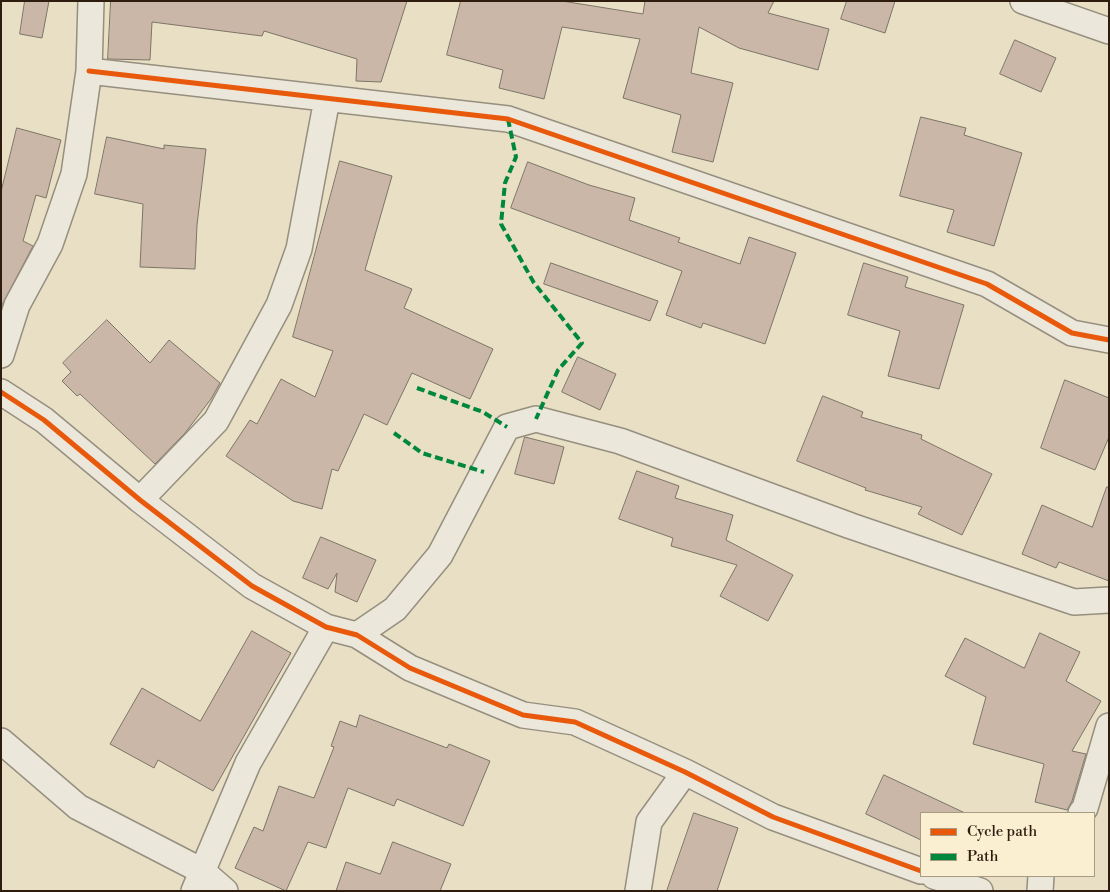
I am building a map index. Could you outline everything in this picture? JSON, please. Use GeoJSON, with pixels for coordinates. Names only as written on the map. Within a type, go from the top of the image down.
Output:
{"type":"FeatureCollection","features":[{"type":"Feature","properties":{"kind":"street"},"geometry":{"type":"LineString","coordinates":[[2,350],[17,305],[50,244],[74,174],[89,71],[91,1]]}},
{"type":"Feature","properties":{"kind":"street"},"geometry":{"type":"LineString","coordinates":[[1023,1],[1109,30]]}},
{"type":"Feature","properties":{"kind":"street"},"geometry":{"type":"LineString","coordinates":[[89,71],[508,119],[987,284],[1072,333],[1109,340]]}},
{"type":"Feature","properties":{"kind":"street"},"geometry":{"type":"LineString","coordinates":[[140,500],[216,421],[279,306],[298,250],[328,99]]}},
{"type":"Feature","properties":{"kind":"street"},"geometry":{"type":"LineString","coordinates":[[1,392],[44,420],[140,500],[252,586],[326,627],[357,635],[410,668],[522,715],[576,722],[685,772],[773,816],[920,871]]}},
{"type":"Feature","properties":{"kind":"street"},"geometry":{"type":"LineString","coordinates":[[357,635],[395,609],[440,555],[507,427],[536,419],[620,441],[851,526],[1074,602],[1109,600]]}},
{"type":"Feature","properties":{"kind":"street"},"geometry":{"type":"LineString","coordinates":[[198,881],[248,763],[326,627]]}},
{"type":"Feature","properties":{"kind":"street"},"geometry":{"type":"LineString","coordinates":[[1082,812],[1085,808],[1109,726]]}},
{"type":"Feature","properties":{"kind":"street"},"geometry":{"type":"LineString","coordinates":[[1,741],[78,807],[198,881],[225,891]]}},
{"type":"Feature","properties":{"kind":"street"},"geometry":{"type":"LineString","coordinates":[[638,891],[649,822],[685,772]]}},
{"type":"Feature","properties":{"kind":"street"},"geometry":{"type":"LineString","coordinates":[[937,877],[980,891]]}},
{"type":"Feature","properties":{"kind":"street"},"geometry":{"type":"LineString","coordinates":[[1040,891],[1041,877]]}},
{"type":"Feature","properties":{"kind":"building"},"geometry":{"type":"Polygon","coordinates":[[[25,1],[49,1],[42,38],[20,34],[25,1]]]}},
{"type":"Feature","properties":{"kind":"building"},"geometry":{"type":"Polygon","coordinates":[[[111,1],[407,1],[381,82],[356,81],[357,59],[264,31],[262,36],[152,22],[150,60],[108,59],[111,1]]]}},
{"type":"Feature","properties":{"kind":"building"},"geometry":{"type":"Polygon","coordinates":[[[461,1],[562,1],[643,14],[645,1],[774,1],[768,13],[829,29],[818,70],[739,48],[699,27],[691,73],[733,83],[713,162],[672,152],[681,115],[623,98],[640,39],[562,27],[544,99],[499,88],[503,70],[447,55],[461,1]]]}},
{"type":"Feature","properties":{"kind":"building"},"geometry":{"type":"Polygon","coordinates":[[[847,1],[895,1],[885,33],[841,19],[847,1]]]}},
{"type":"Feature","properties":{"kind":"building"},"geometry":{"type":"Polygon","coordinates":[[[1015,40],[1056,58],[1041,92],[1000,74],[1015,40]]]}},
{"type":"Feature","properties":{"kind":"building"},"geometry":{"type":"Polygon","coordinates":[[[921,117],[966,128],[964,135],[1022,153],[994,246],[947,232],[954,210],[900,196],[921,117]]]}},
{"type":"Feature","properties":{"kind":"building"},"geometry":{"type":"Polygon","coordinates":[[[17,128],[61,140],[46,198],[36,195],[23,241],[33,246],[1,307],[1,192],[17,128]]]}},
{"type":"Feature","properties":{"kind":"building"},"geometry":{"type":"Polygon","coordinates":[[[107,137],[164,149],[164,145],[206,149],[197,225],[195,269],[140,267],[143,204],[95,194],[107,137]]]}},
{"type":"Feature","properties":{"kind":"building"},"geometry":{"type":"Polygon","coordinates":[[[340,161],[392,176],[365,270],[412,289],[404,308],[493,349],[470,399],[412,373],[387,425],[364,414],[338,471],[332,469],[322,509],[293,501],[226,456],[250,420],[257,424],[281,379],[315,397],[333,351],[293,337],[340,161]]]}},
{"type":"Feature","properties":{"kind":"building"},"geometry":{"type":"Polygon","coordinates":[[[528,162],[589,185],[635,198],[629,220],[680,238],[678,242],[740,264],[749,237],[796,253],[765,344],[703,323],[701,328],[666,315],[682,271],[511,208],[528,162]]]}},
{"type":"Feature","properties":{"kind":"building"},"geometry":{"type":"Polygon","coordinates":[[[551,263],[658,301],[650,321],[544,284],[551,263]]]}},
{"type":"Feature","properties":{"kind":"building"},"geometry":{"type":"Polygon","coordinates":[[[864,263],[908,277],[905,287],[964,305],[939,389],[888,376],[900,331],[848,315],[864,263]]]}},
{"type":"Feature","properties":{"kind":"building"},"geometry":{"type":"Polygon","coordinates":[[[107,320],[150,363],[169,340],[220,383],[211,399],[185,433],[155,464],[80,394],[77,396],[62,381],[71,372],[63,363],[107,320]]]}},
{"type":"Feature","properties":{"kind":"building"},"geometry":{"type":"Polygon","coordinates":[[[578,357],[616,374],[600,410],[562,392],[578,357]]]}},
{"type":"Feature","properties":{"kind":"building"},"geometry":{"type":"Polygon","coordinates":[[[1065,380],[1109,398],[1109,437],[1095,470],[1041,448],[1065,380]]]}},
{"type":"Feature","properties":{"kind":"building"},"geometry":{"type":"Polygon","coordinates":[[[823,396],[863,412],[861,417],[922,435],[921,439],[992,474],[962,535],[918,514],[922,507],[865,490],[866,488],[797,461],[823,396]]]}},
{"type":"Feature","properties":{"kind":"building"},"geometry":{"type":"Polygon","coordinates":[[[525,437],[564,447],[554,484],[515,474],[525,437]]]}},
{"type":"Feature","properties":{"kind":"building"},"geometry":{"type":"Polygon","coordinates":[[[637,471],[679,486],[675,498],[733,515],[726,540],[793,575],[768,621],[720,596],[737,565],[671,546],[673,538],[619,519],[637,471]]]}},
{"type":"Feature","properties":{"kind":"building"},"geometry":{"type":"Polygon","coordinates":[[[1107,487],[1109,487],[1109,581],[1059,562],[1056,568],[1022,554],[1042,505],[1092,527],[1107,487]]]}},
{"type":"Feature","properties":{"kind":"building"},"geometry":{"type":"Polygon","coordinates":[[[321,537],[376,560],[357,602],[335,592],[337,573],[328,589],[303,578],[321,537]]]}},
{"type":"Feature","properties":{"kind":"building"},"geometry":{"type":"Polygon","coordinates":[[[252,631],[291,653],[213,791],[158,760],[154,768],[110,744],[142,688],[200,721],[252,631]]]}},
{"type":"Feature","properties":{"kind":"building"},"geometry":{"type":"Polygon","coordinates":[[[1040,633],[1080,652],[1066,681],[1101,701],[1072,751],[1086,754],[1072,801],[1067,810],[1035,802],[1044,764],[973,744],[986,697],[945,676],[965,638],[1024,668],[1040,633]]]}},
{"type":"Feature","properties":{"kind":"building"},"geometry":{"type":"Polygon","coordinates":[[[360,715],[447,748],[449,744],[490,761],[463,826],[397,799],[394,806],[348,788],[326,848],[308,842],[286,891],[235,868],[254,827],[263,831],[279,786],[314,798],[334,747],[331,746],[340,721],[356,727],[360,715]]]}},
{"type":"Feature","properties":{"kind":"building"},"geometry":{"type":"Polygon","coordinates":[[[884,775],[963,812],[920,812],[920,840],[866,814],[884,775]]]}},
{"type":"Feature","properties":{"kind":"building"},"geometry":{"type":"Polygon","coordinates":[[[694,813],[738,828],[717,891],[667,891],[694,813]]]}},
{"type":"Feature","properties":{"kind":"building"},"geometry":{"type":"Polygon","coordinates":[[[393,842],[451,864],[440,891],[336,891],[346,862],[380,874],[393,842]]]}},
{"type":"Feature","properties":{"kind":"marked path"},"geometry":{"type":"LineString","coordinates":[[508,119],[516,157],[505,183],[501,224],[534,283],[582,343],[558,370],[536,419]]}},
{"type":"Feature","properties":{"kind":"marked path"},"geometry":{"type":"LineString","coordinates":[[417,388],[483,412],[507,427]]}},
{"type":"Feature","properties":{"kind":"marked path"},"geometry":{"type":"LineString","coordinates":[[394,433],[422,453],[484,472]]}},
{"type":"Feature","properties":{"kind":"cycle path"},"geometry":{"type":"LineString","coordinates":[[89,71],[508,119],[987,284],[1072,333],[1109,340]]}},
{"type":"Feature","properties":{"kind":"cycle path"},"geometry":{"type":"LineString","coordinates":[[1,392],[44,420],[140,500],[252,586],[326,627],[357,635],[410,668],[523,715],[575,722],[685,772],[773,817],[920,871]]}}]}
